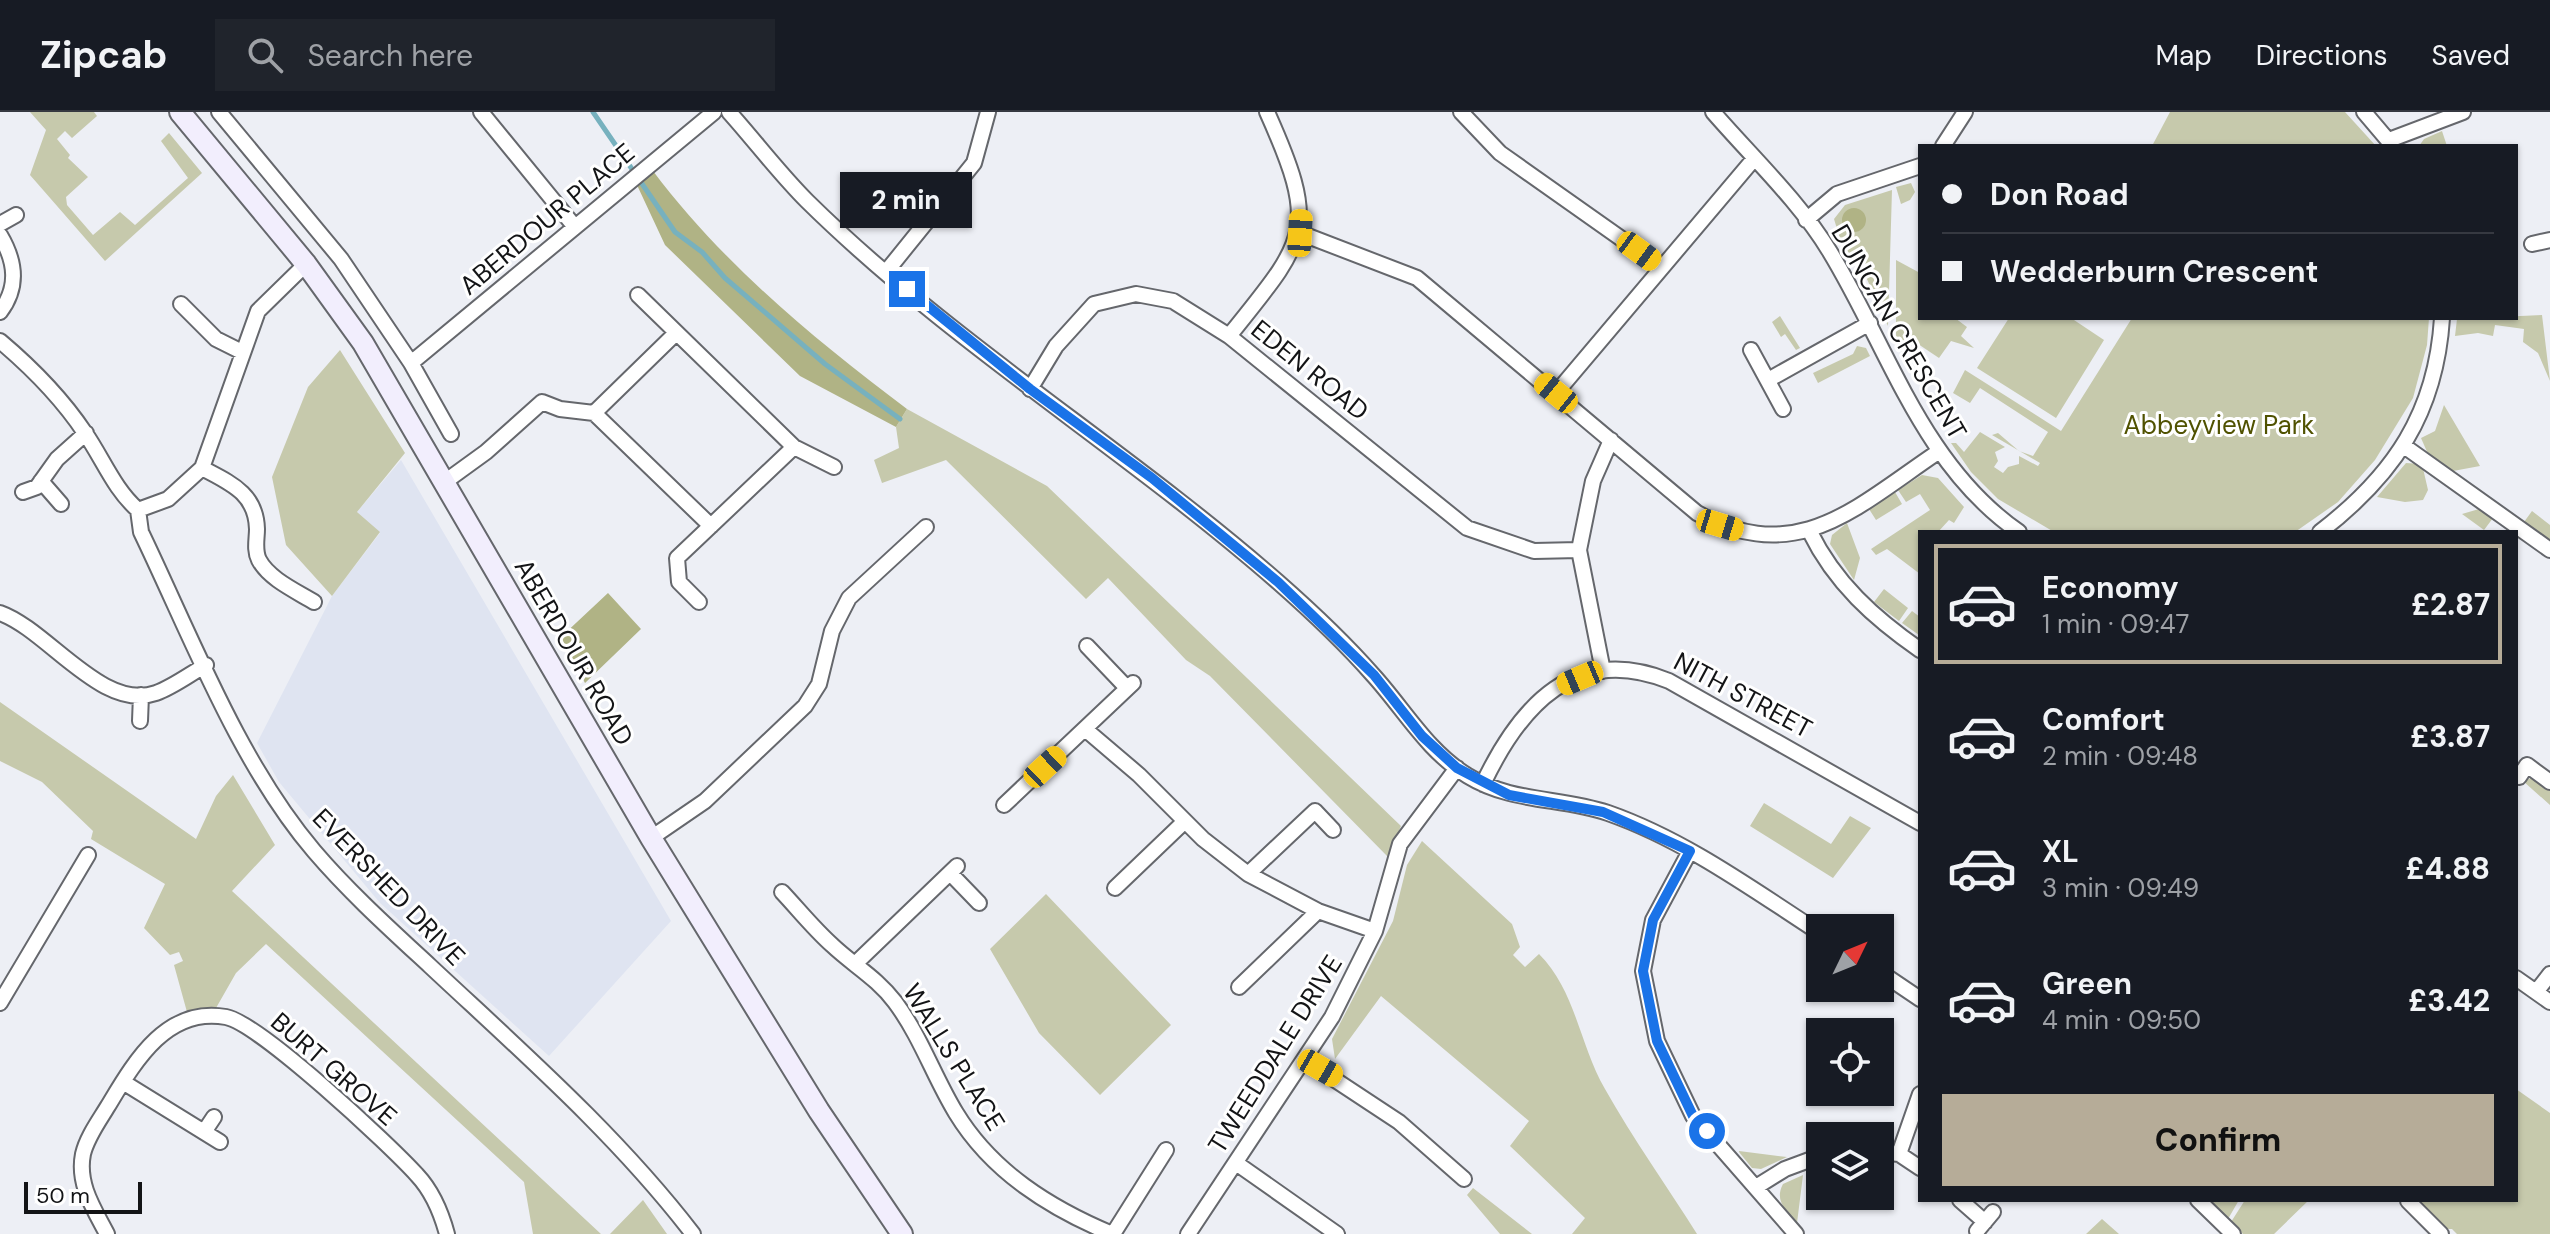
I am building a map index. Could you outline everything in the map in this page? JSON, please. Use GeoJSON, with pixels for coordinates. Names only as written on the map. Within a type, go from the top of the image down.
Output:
{"type":"FeatureCollection","features":[{"type":"Feature","properties":{"kind":"main road","name":"ABERDOUR ROAD"},"geometry":{"type":"LineString","coordinates":[[180,112],[306,264],[363,343],[651,838],[819,1111],[902,1234]]}},
{"type":"Feature","properties":{"kind":"street"},"geometry":{"type":"LineString","coordinates":[[219,112],[341,259],[411,363],[451,434]]}},
{"type":"Feature","properties":{"kind":"street"},"geometry":{"type":"LineString","coordinates":[[481,112],[575,227]]}},
{"type":"Feature","properties":{"kind":"street","name":"ABERDOUR PLACE"},"geometry":{"type":"LineString","coordinates":[[411,363],[714,112]]}},
{"type":"Feature","properties":{"kind":"street"},"geometry":{"type":"LineString","coordinates":[[729,112],[806,200],[886,272],[1030,389],[1152,478],[1278,582],[1374,675],[1422,736],[1457,768],[1509,795],[1603,812],[1690,851],[1806,924]]}},
{"type":"Feature","properties":{"kind":"street"},"geometry":{"type":"LineString","coordinates":[[886,272],[974,163],[988,112]]}},
{"type":"Feature","properties":{"kind":"street"},"geometry":{"type":"LineString","coordinates":[[1229,336],[1272,283],[1300,233],[1301,209],[1296,180],[1267,112]]}},
{"type":"Feature","properties":{"kind":"street"},"geometry":{"type":"LineString","coordinates":[[1461,112],[1500,153],[1660,266]]}},
{"type":"Feature","properties":{"kind":"street","name":"DUNCAN CRESCENT"},"geometry":{"type":"LineString","coordinates":[[1713,112],[1828,249],[1938,452],[1983,504],[2016,530]]}},
{"type":"Feature","properties":{"kind":"street"},"geometry":{"type":"LineString","coordinates":[[1944,144],[1965,112]]}},
{"type":"Feature","properties":{"kind":"street"},"geometry":{"type":"LineString","coordinates":[[2364,112],[2391,143],[2463,112]]}},
{"type":"Feature","properties":{"kind":"street"},"geometry":{"type":"LineString","coordinates":[[1556,393],[1660,266],[1753,160]]}},
{"type":"Feature","properties":{"kind":"street"},"geometry":{"type":"LineString","coordinates":[[1806,220],[1837,194],[1918,168]]}},
{"type":"Feature","properties":{"kind":"street"},"geometry":{"type":"LineString","coordinates":[[0,224],[16,215]]}},
{"type":"Feature","properties":{"kind":"street"},"geometry":{"type":"LineString","coordinates":[[1300,233],[1417,278],[1697,513],[1720,525],[1743,532],[1810,532],[1844,514],[1938,452]]}},
{"type":"Feature","properties":{"kind":"street"},"geometry":{"type":"LineString","coordinates":[[0,235],[14,266],[14,283],[9,301],[0,312]]}},
{"type":"Feature","properties":{"kind":"street"},"geometry":{"type":"LineString","coordinates":[[2532,244],[2550,240]]}},
{"type":"Feature","properties":{"kind":"street"},"geometry":{"type":"LineString","coordinates":[[138,510],[168,499],[202,468],[258,311],[306,264]]}},
{"type":"Feature","properties":{"kind":"street","name":"EDEN ROAD"},"geometry":{"type":"LineString","coordinates":[[1030,389],[1056,346],[1094,304],[1136,294],[1173,301],[1229,336],[1467,528],[1534,551],[1579,550]]}},
{"type":"Feature","properties":{"kind":"street"},"geometry":{"type":"LineString","coordinates":[[638,295],[794,447],[834,467]]}},
{"type":"Feature","properties":{"kind":"street"},"geometry":{"type":"LineString","coordinates":[[181,304],[216,339],[242,352]]}},
{"type":"Feature","properties":{"kind":"street"},"geometry":{"type":"LineString","coordinates":[[2322,530],[2377,483],[2404,446],[2426,402],[2438,362],[2442,320]]}},
{"type":"Feature","properties":{"kind":"street"},"geometry":{"type":"LineString","coordinates":[[1768,380],[1870,323]]}},
{"type":"Feature","properties":{"kind":"street"},"geometry":{"type":"LineString","coordinates":[[594,413],[675,334]]}},
{"type":"Feature","properties":{"kind":"street","name":"EVERSHED DRIVE"},"geometry":{"type":"LineString","coordinates":[[0,341],[32,368],[86,433],[122,496],[138,510],[141,532],[268,789],[313,850],[371,911],[591,1115],[657,1186],[693,1234]]}},
{"type":"Feature","properties":{"kind":"street"},"geometry":{"type":"LineString","coordinates":[[1751,350],[1783,409]]}},
{"type":"Feature","properties":{"kind":"street"},"geometry":{"type":"LineString","coordinates":[[446,481],[486,452],[535,405],[542,402],[560,409],[594,413],[711,526]]}},
{"type":"Feature","properties":{"kind":"street"},"geometry":{"type":"LineString","coordinates":[[23,492],[37,487],[57,459],[86,433]]}},
{"type":"Feature","properties":{"kind":"street"},"geometry":{"type":"LineString","coordinates":[[1603,671],[1579,550],[1593,481],[1611,440]]}},
{"type":"Feature","properties":{"kind":"street"},"geometry":{"type":"LineString","coordinates":[[2404,446],[2550,550]]}},
{"type":"Feature","properties":{"kind":"street"},"geometry":{"type":"LineString","coordinates":[[699,602],[679,582],[677,558],[794,447]]}},
{"type":"Feature","properties":{"kind":"street"},"geometry":{"type":"LineString","coordinates":[[202,468],[238,487],[248,496],[257,521],[260,561],[272,575],[314,602]]}},
{"type":"Feature","properties":{"kind":"street"},"geometry":{"type":"LineString","coordinates":[[41,481],[61,504]]}},
{"type":"Feature","properties":{"kind":"street"},"geometry":{"type":"LineString","coordinates":[[651,838],[705,801],[805,706],[819,684],[832,631],[849,598],[926,527]]}},
{"type":"Feature","properties":{"kind":"street"},"geometry":{"type":"LineString","coordinates":[[1810,532],[1834,573],[1855,598],[1918,648]]}},
{"type":"Feature","properties":{"kind":"street"},"geometry":{"type":"LineString","coordinates":[[0,613],[35,630],[92,680],[113,690],[155,694],[206,665]]}},
{"type":"Feature","properties":{"kind":"street"},"geometry":{"type":"LineString","coordinates":[[1004,805],[1130,686],[1087,646]]}},
{"type":"Feature","properties":{"kind":"street","name":"NITH STREET"},"geometry":{"type":"LineString","coordinates":[[1483,784],[1503,741],[1528,708],[1562,686],[1603,671],[1637,670],[1669,681],[1918,822]]}},
{"type":"Feature","properties":{"kind":"street"},"geometry":{"type":"LineString","coordinates":[[140,721],[141,695]]}},
{"type":"Feature","properties":{"kind":"street"},"geometry":{"type":"LineString","coordinates":[[1085,729],[1139,775],[1184,822],[1248,874],[1318,911],[1375,931]]}},
{"type":"Feature","properties":{"kind":"street"},"geometry":{"type":"LineString","coordinates":[[2526,766],[2550,782]]}},
{"type":"Feature","properties":{"kind":"street","name":"TWEEDDALE DRIVE"},"geometry":{"type":"LineString","coordinates":[[1188,1234],[1332,1017],[1375,931],[1400,844],[1457,768]]}},
{"type":"Feature","properties":{"kind":"street"},"geometry":{"type":"LineString","coordinates":[[1248,874],[1315,811],[1333,830]]}},
{"type":"Feature","properties":{"kind":"street"},"geometry":{"type":"LineString","coordinates":[[1115,888],[1184,822]]}},
{"type":"Feature","properties":{"kind":"street"},"geometry":{"type":"LineString","coordinates":[[1690,851],[1653,920],[1643,971],[1657,1041],[1693,1116],[1796,1234]]}},
{"type":"Feature","properties":{"kind":"street"},"geometry":{"type":"LineString","coordinates":[[0,1003],[88,855]]}},
{"type":"Feature","properties":{"kind":"street"},"geometry":{"type":"LineString","coordinates":[[856,963],[953,870],[979,903]]}},
{"type":"Feature","properties":{"kind":"street","name":"WALLS PLACE"},"geometry":{"type":"LineString","coordinates":[[782,892],[833,947],[876,980],[912,1028],[956,1113],[979,1146],[1033,1193],[1088,1230],[1112,1234],[1166,1150]]}},
{"type":"Feature","properties":{"kind":"street"},"geometry":{"type":"LineString","coordinates":[[1239,987],[1318,911]]}},
{"type":"Feature","properties":{"kind":"street"},"geometry":{"type":"LineString","coordinates":[[2536,992],[2550,974]]}},
{"type":"Feature","properties":{"kind":"street"},"geometry":{"type":"LineString","coordinates":[[2518,979],[2550,1002]]}},
{"type":"Feature","properties":{"kind":"street"},"geometry":{"type":"LineString","coordinates":[[1894,981],[1918,998]]}},
{"type":"Feature","properties":{"kind":"street","name":"BURT GROVE"},"geometry":{"type":"LineString","coordinates":[[107,1234],[87,1197],[83,1154],[123,1082],[150,1043],[183,1022],[226,1017],[266,1037],[417,1174],[441,1212],[447,1234]]}},
{"type":"Feature","properties":{"kind":"street"},"geometry":{"type":"LineString","coordinates":[[1305,1060],[1399,1122],[1464,1179]]}},
{"type":"Feature","properties":{"kind":"street"},"geometry":{"type":"LineString","coordinates":[[123,1082],[220,1142]]}},
{"type":"Feature","properties":{"kind":"street"},"geometry":{"type":"LineString","coordinates":[[1899,1154],[1918,1100]]}},
{"type":"Feature","properties":{"kind":"street"},"geometry":{"type":"LineString","coordinates":[[204,1132],[214,1117]]}},
{"type":"Feature","properties":{"kind":"street"},"geometry":{"type":"LineString","coordinates":[[1894,1153],[1918,1167]]}},
{"type":"Feature","properties":{"kind":"street"},"geometry":{"type":"LineString","coordinates":[[1756,1187],[1785,1169],[1806,1161]]}},
{"type":"Feature","properties":{"kind":"street"},"geometry":{"type":"LineString","coordinates":[[1236,1163],[1337,1234]]}},
{"type":"Feature","properties":{"kind":"street"},"geometry":{"type":"LineString","coordinates":[[1962,1202],[1985,1221]]}},
{"type":"Feature","properties":{"kind":"street"},"geometry":{"type":"LineString","coordinates":[[2200,1202],[2233,1234]]}},
{"type":"Feature","properties":{"kind":"street"},"geometry":{"type":"LineString","coordinates":[[2409,1202],[2436,1232]]}},
{"type":"Feature","properties":{"kind":"shaded area"},"geometry":{"type":"Polygon","coordinates":[[[401,460],[671,921],[549,1056],[380,903],[279,782],[257,743],[332,596],[380,533],[357,512],[401,460]]]}},
{"type":"Feature","properties":{"kind":"green space"},"geometry":{"type":"Polygon","coordinates":[[[30,112],[94,112],[97,116],[72,138],[65,131],[57,139],[70,155],[68,158],[88,177],[66,197],[67,205],[93,235],[120,212],[135,225],[188,178],[161,141],[169,133],[202,173],[105,261],[30,175],[46,130],[30,112]]]}},
{"type":"Feature","properties":{"kind":"green space"},"geometry":{"type":"Polygon","coordinates":[[[2170,112],[2345,112],[2374,144],[2153,144],[2170,112]]]}},
{"type":"Feature","properties":{"kind":"green space"},"geometry":{"type":"Polygon","coordinates":[[[2442,131],[2446,144],[2420,144],[2424,139],[2442,131]]]}},
{"type":"Feature","properties":{"kind":"green space"},"geometry":{"type":"Polygon","coordinates":[[[653,171],[709,238],[771,299],[907,409],[896,427],[800,376],[665,245],[637,185],[653,171]]]}},
{"type":"Feature","properties":{"kind":"green space"},"geometry":{"type":"Polygon","coordinates":[[[1911,183],[1915,192],[1910,200],[1901,204],[1896,187],[1911,183]]]}},
{"type":"Feature","properties":{"kind":"green space"},"geometry":{"type":"Polygon","coordinates":[[[1892,190],[1888,326],[1866,277],[1841,242],[1834,219],[1845,205],[1892,190]]]}},
{"type":"Feature","properties":{"kind":"green space"},"geometry":{"type":"Polygon","coordinates":[[[1854,208],[1863,211],[1866,220],[1863,229],[1854,232],[1845,229],[1842,220],[1845,211],[1854,208]]]}},
{"type":"Feature","properties":{"kind":"green space"},"geometry":{"type":"Polygon","coordinates":[[[1896,260],[1918,272],[1918,320],[1958,320],[1967,327],[1961,336],[1974,348],[1951,341],[1939,358],[1912,340],[1905,340],[1909,367],[1896,341],[1896,260]]]}},
{"type":"Feature","properties":{"kind":"green space"},"geometry":{"type":"Polygon","coordinates":[[[2542,315],[2550,381],[2538,353],[2523,342],[2524,329],[2495,325],[2493,336],[2478,333],[2455,336],[2457,320],[2518,320],[2518,316],[2542,315]]]}},
{"type":"Feature","properties":{"kind":"green space"},"geometry":{"type":"Polygon","coordinates":[[[1780,316],[1800,348],[1796,350],[1785,334],[1781,337],[1772,322],[1780,316]]]}},
{"type":"Feature","properties":{"kind":"green space"},"geometry":{"type":"Polygon","coordinates":[[[2008,320],[2074,320],[2104,340],[2056,418],[1977,368],[2008,320]]]}},
{"type":"Feature","properties":{"kind":"green space","name":"Abbeyview Park"},"geometry":{"type":"Polygon","coordinates":[[[2131,320],[2429,320],[2427,345],[2413,398],[2375,460],[2338,502],[2298,530],[2051,530],[1998,499],[1971,472],[1951,443],[1956,443],[1964,452],[1980,432],[2005,447],[1995,452],[1998,461],[1994,467],[2003,473],[2008,467],[2019,464],[2019,456],[2038,466],[2040,463],[2020,451],[2033,456],[2048,432],[1980,388],[1970,403],[1953,393],[1965,370],[2061,431],[2131,320]]]}},
{"type":"Feature","properties":{"kind":"green space"},"geometry":{"type":"Polygon","coordinates":[[[1857,346],[1866,348],[1870,356],[1818,383],[1813,373],[1853,354],[1857,346]]]}},
{"type":"Feature","properties":{"kind":"green space"},"geometry":{"type":"Polygon","coordinates":[[[340,350],[405,453],[357,512],[380,532],[332,596],[286,545],[272,477],[308,387],[340,350]]]}},
{"type":"Feature","properties":{"kind":"green space"},"geometry":{"type":"Polygon","coordinates":[[[2444,405],[2480,466],[2453,471],[2428,454],[2421,438],[2435,431],[2444,405]]]}},
{"type":"Feature","properties":{"kind":"green space"},"geometry":{"type":"Polygon","coordinates":[[[907,409],[1047,486],[1401,826],[1388,857],[1210,676],[1186,660],[1108,578],[1086,599],[946,460],[882,483],[874,460],[899,448],[896,427],[907,409]]]}},
{"type":"Feature","properties":{"kind":"green space"},"geometry":{"type":"Polygon","coordinates":[[[1998,433],[2018,450],[1992,435],[1998,433]]]}},
{"type":"Feature","properties":{"kind":"green space"},"geometry":{"type":"Polygon","coordinates":[[[2406,463],[2422,464],[2428,490],[2423,500],[2405,502],[2377,497],[2406,463]]]}},
{"type":"Feature","properties":{"kind":"green space"},"geometry":{"type":"Polygon","coordinates":[[[1922,475],[1938,478],[1964,507],[1954,523],[1949,520],[1940,530],[1918,530],[1918,572],[1887,549],[1876,555],[1871,549],[1930,510],[1920,494],[1906,502],[1898,490],[1922,475]]]}},
{"type":"Feature","properties":{"kind":"green space"},"geometry":{"type":"Polygon","coordinates":[[[1895,492],[1902,504],[1876,520],[1869,509],[1895,492]]]}},
{"type":"Feature","properties":{"kind":"green space"},"geometry":{"type":"Polygon","coordinates":[[[2479,509],[2493,518],[2484,530],[2462,514],[2479,509]]]}},
{"type":"Feature","properties":{"kind":"green space"},"geometry":{"type":"Polygon","coordinates":[[[2532,511],[2550,525],[2550,540],[2524,522],[2532,511]]]}},
{"type":"Feature","properties":{"kind":"green space"},"geometry":{"type":"Polygon","coordinates":[[[1847,523],[1860,558],[1854,580],[1830,544],[1832,535],[1847,523]]]}},
{"type":"Feature","properties":{"kind":"green space"},"geometry":{"type":"Polygon","coordinates":[[[1884,589],[1908,608],[1899,621],[1874,602],[1884,589]]]}},
{"type":"Feature","properties":{"kind":"green space"},"geometry":{"type":"Polygon","coordinates":[[[608,593],[641,629],[585,683],[561,637],[608,593]]]}},
{"type":"Feature","properties":{"kind":"green space"},"geometry":{"type":"Polygon","coordinates":[[[1912,611],[1918,616],[1918,634],[1902,623],[1912,611]]]}},
{"type":"Feature","properties":{"kind":"green space"},"geometry":{"type":"Polygon","coordinates":[[[0,702],[196,839],[216,796],[233,775],[275,845],[232,891],[601,1234],[533,1234],[524,1182],[266,944],[236,973],[216,1008],[187,1012],[174,965],[183,961],[179,952],[170,955],[144,928],[165,884],[91,839],[93,831],[42,782],[0,761],[0,702]]]}},
{"type":"Feature","properties":{"kind":"green space"},"geometry":{"type":"Polygon","coordinates":[[[2534,777],[2550,788],[2550,805],[2523,781],[2534,777]]]}},
{"type":"Feature","properties":{"kind":"green space"},"geometry":{"type":"Polygon","coordinates":[[[1764,803],[1831,844],[1850,816],[1871,828],[1833,878],[1750,826],[1764,803]]]}},
{"type":"Feature","properties":{"kind":"green space"},"geometry":{"type":"Polygon","coordinates":[[[1422,841],[1512,924],[1520,947],[1513,955],[1525,967],[1539,954],[1551,969],[1569,1001],[1605,1089],[1697,1234],[1572,1234],[1585,1218],[1510,1146],[1529,1121],[1381,996],[1335,1059],[1332,1039],[1393,921],[1407,865],[1422,841]]]}},
{"type":"Feature","properties":{"kind":"green space"},"geometry":{"type":"Polygon","coordinates":[[[1046,894],[1171,1025],[1100,1095],[1039,1033],[990,949],[1046,894]]]}},
{"type":"Feature","properties":{"kind":"green space"},"geometry":{"type":"Polygon","coordinates":[[[2518,1090],[2550,1113],[2550,1234],[2457,1234],[2452,1229],[2444,1229],[2417,1202],[2518,1202],[2518,1090]]]}},
{"type":"Feature","properties":{"kind":"green space"},"geometry":{"type":"Polygon","coordinates":[[[1739,1152],[1787,1157],[1761,1169],[1752,1168],[1739,1152]]]}},
{"type":"Feature","properties":{"kind":"green space"},"geometry":{"type":"Polygon","coordinates":[[[1803,1175],[1797,1223],[1782,1205],[1780,1195],[1783,1184],[1803,1175]]]}},
{"type":"Feature","properties":{"kind":"green space"},"geometry":{"type":"Polygon","coordinates":[[[1473,1188],[1532,1234],[1500,1234],[1467,1195],[1473,1188]]]}},
{"type":"Feature","properties":{"kind":"green space"},"geometry":{"type":"Polygon","coordinates":[[[643,1200],[667,1234],[610,1234],[643,1200]]]}},
{"type":"Feature","properties":{"kind":"green space"},"geometry":{"type":"Polygon","coordinates":[[[2210,1202],[2238,1202],[2228,1219],[2210,1202]]]}},
{"type":"Feature","properties":{"kind":"green space"},"geometry":{"type":"Polygon","coordinates":[[[2244,1202],[2307,1202],[2274,1234],[2243,1234],[2231,1222],[2244,1202]]]}},
{"type":"Feature","properties":{"kind":"green space"},"geometry":{"type":"Polygon","coordinates":[[[2102,1219],[2119,1234],[2086,1234],[2102,1219]]]}},
{"type":"Feature","properties":{"kind":"waterway"},"geometry":{"type":"LineString","coordinates":[[593,112],[675,232],[702,252],[725,278],[825,364],[900,419]]}},
{"type":"Feature","properties":{"kind":"route"},"geometry":{"type":"LineString","coordinates":[[907,289],[1030,389],[1152,478],[1278,582],[1374,675],[1422,736],[1469,777],[1509,795],[1603,812],[1690,851],[1653,920],[1643,971],[1657,1041],[1693,1116],[1707,1131]]}}]}
